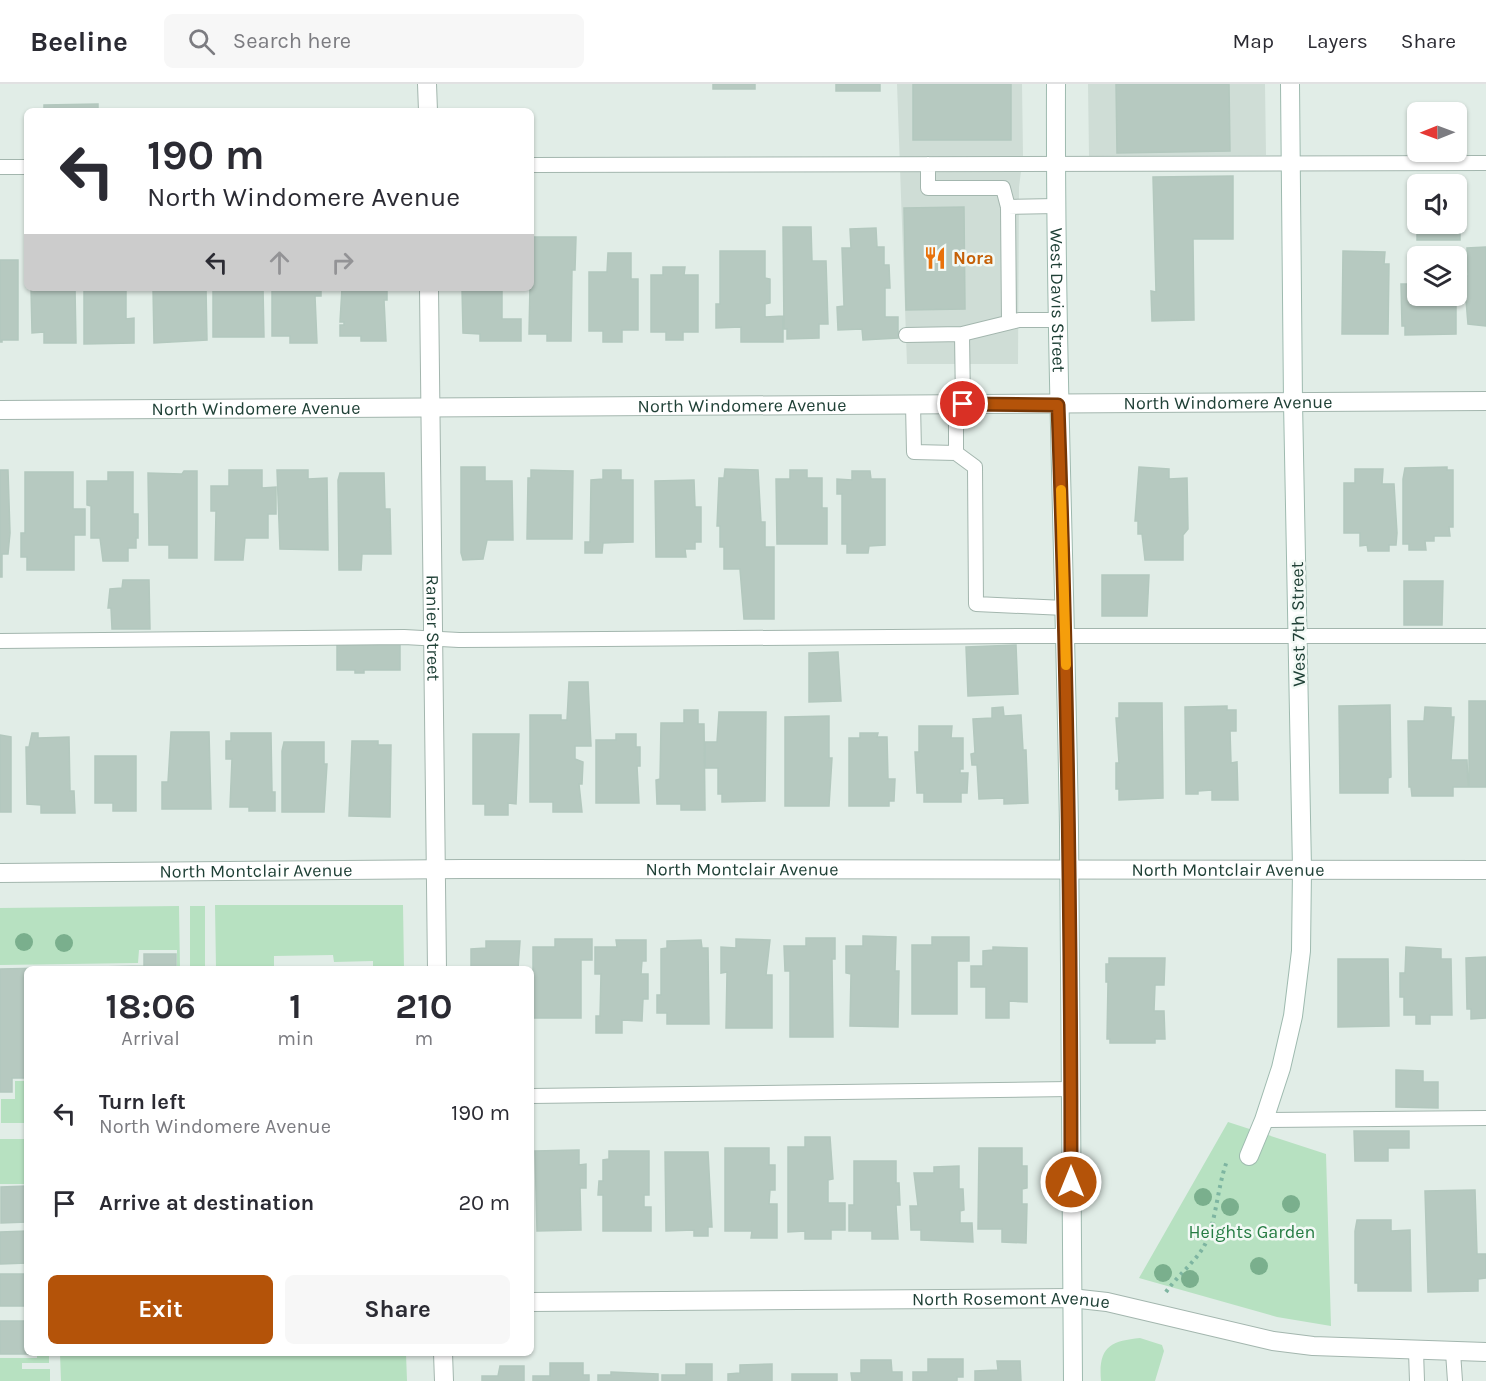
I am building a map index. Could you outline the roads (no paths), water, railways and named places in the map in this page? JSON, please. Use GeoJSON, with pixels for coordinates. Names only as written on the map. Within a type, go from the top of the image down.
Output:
{"type":"FeatureCollection","features":[{"type":"Feature","properties":{"kind":"street"},"geometry":{"type":"LineString","coordinates":[[427,84],[428,108]]}},
{"type":"Feature","properties":{"kind":"street","name":"West Davis Street"},"geometry":{"type":"LineString","coordinates":[[1056,84],[1058,405],[1066,636],[1073,1381]]}},
{"type":"Feature","properties":{"kind":"street","name":"West 7th Street"},"geometry":{"type":"LineString","coordinates":[[1249,1156],[1281,1068],[1293,1016],[1301,951],[1302,869],[1293,402],[1290,84]]}},
{"type":"Feature","properties":{"kind":"street","name":"Ranier Street"},"geometry":{"type":"LineString","coordinates":[[429,291],[437,966]]}},
{"type":"Feature","properties":{"kind":"street","name":"North Windomere Avenue"},"geometry":{"type":"LineString","coordinates":[[0,411],[1486,401]]}},
{"type":"Feature","properties":{"kind":"street","name":"North Montclair Avenue"},"geometry":{"type":"LineString","coordinates":[[0,873],[1069,868],[1486,870]]}},
{"type":"Feature","properties":{"kind":"street","name":"North Rosemont Avenue"},"geometry":{"type":"LineString","coordinates":[[534,1302],[1071,1298],[1107,1302],[1273,1341],[1313,1346],[1486,1352]]}},
{"type":"Feature","properties":{"kind":"street"},"geometry":{"type":"LineString","coordinates":[[443,1356],[444,1381]]}},
{"type":"Feature","properties":{"kind":"lane"},"geometry":{"type":"LineString","coordinates":[[534,165],[1486,163]]}},
{"type":"Feature","properties":{"kind":"lane"},"geometry":{"type":"LineString","coordinates":[[928,164],[928,188],[1003,188],[1008,207],[1010,322]]}},
{"type":"Feature","properties":{"kind":"lane"},"geometry":{"type":"LineString","coordinates":[[0,167],[24,167]]}},
{"type":"Feature","properties":{"kind":"lane"},"geometry":{"type":"LineString","coordinates":[[1008,207],[1056,206]]}},
{"type":"Feature","properties":{"kind":"lane"},"geometry":{"type":"LineString","coordinates":[[906,335],[962,334],[1010,322],[1058,320]]}},
{"type":"Feature","properties":{"kind":"lane"},"geometry":{"type":"LineString","coordinates":[[957,453],[962,334]]}},
{"type":"Feature","properties":{"kind":"lane"},"geometry":{"type":"LineString","coordinates":[[913,404],[914,452],[957,453],[975,467],[976,604],[1065,608]]}},
{"type":"Feature","properties":{"kind":"lane"},"geometry":{"type":"LineString","coordinates":[[0,641],[404,637],[471,640],[1486,636]]}},
{"type":"Feature","properties":{"kind":"lane"},"geometry":{"type":"LineString","coordinates":[[534,1096],[1070,1089]]}},
{"type":"Feature","properties":{"kind":"lane"},"geometry":{"type":"LineString","coordinates":[[1264,1120],[1486,1118]]}},
{"type":"Feature","properties":{"kind":"lane"},"geometry":{"type":"LineString","coordinates":[[1416,1351],[1417,1381]]}},
{"type":"Feature","properties":{"kind":"lane"},"geometry":{"type":"LineString","coordinates":[[1453,1352],[1455,1381]]}},
{"type":"Feature","properties":{"kind":"place","name":"Nora"},"geometry":{"type":"Point","coordinates":[935,258]}},
{"type":"Feature","properties":{"kind":"park label","name":"Heights Garden"},"geometry":{"type":"Point","coordinates":[1252,1232]}}]}
